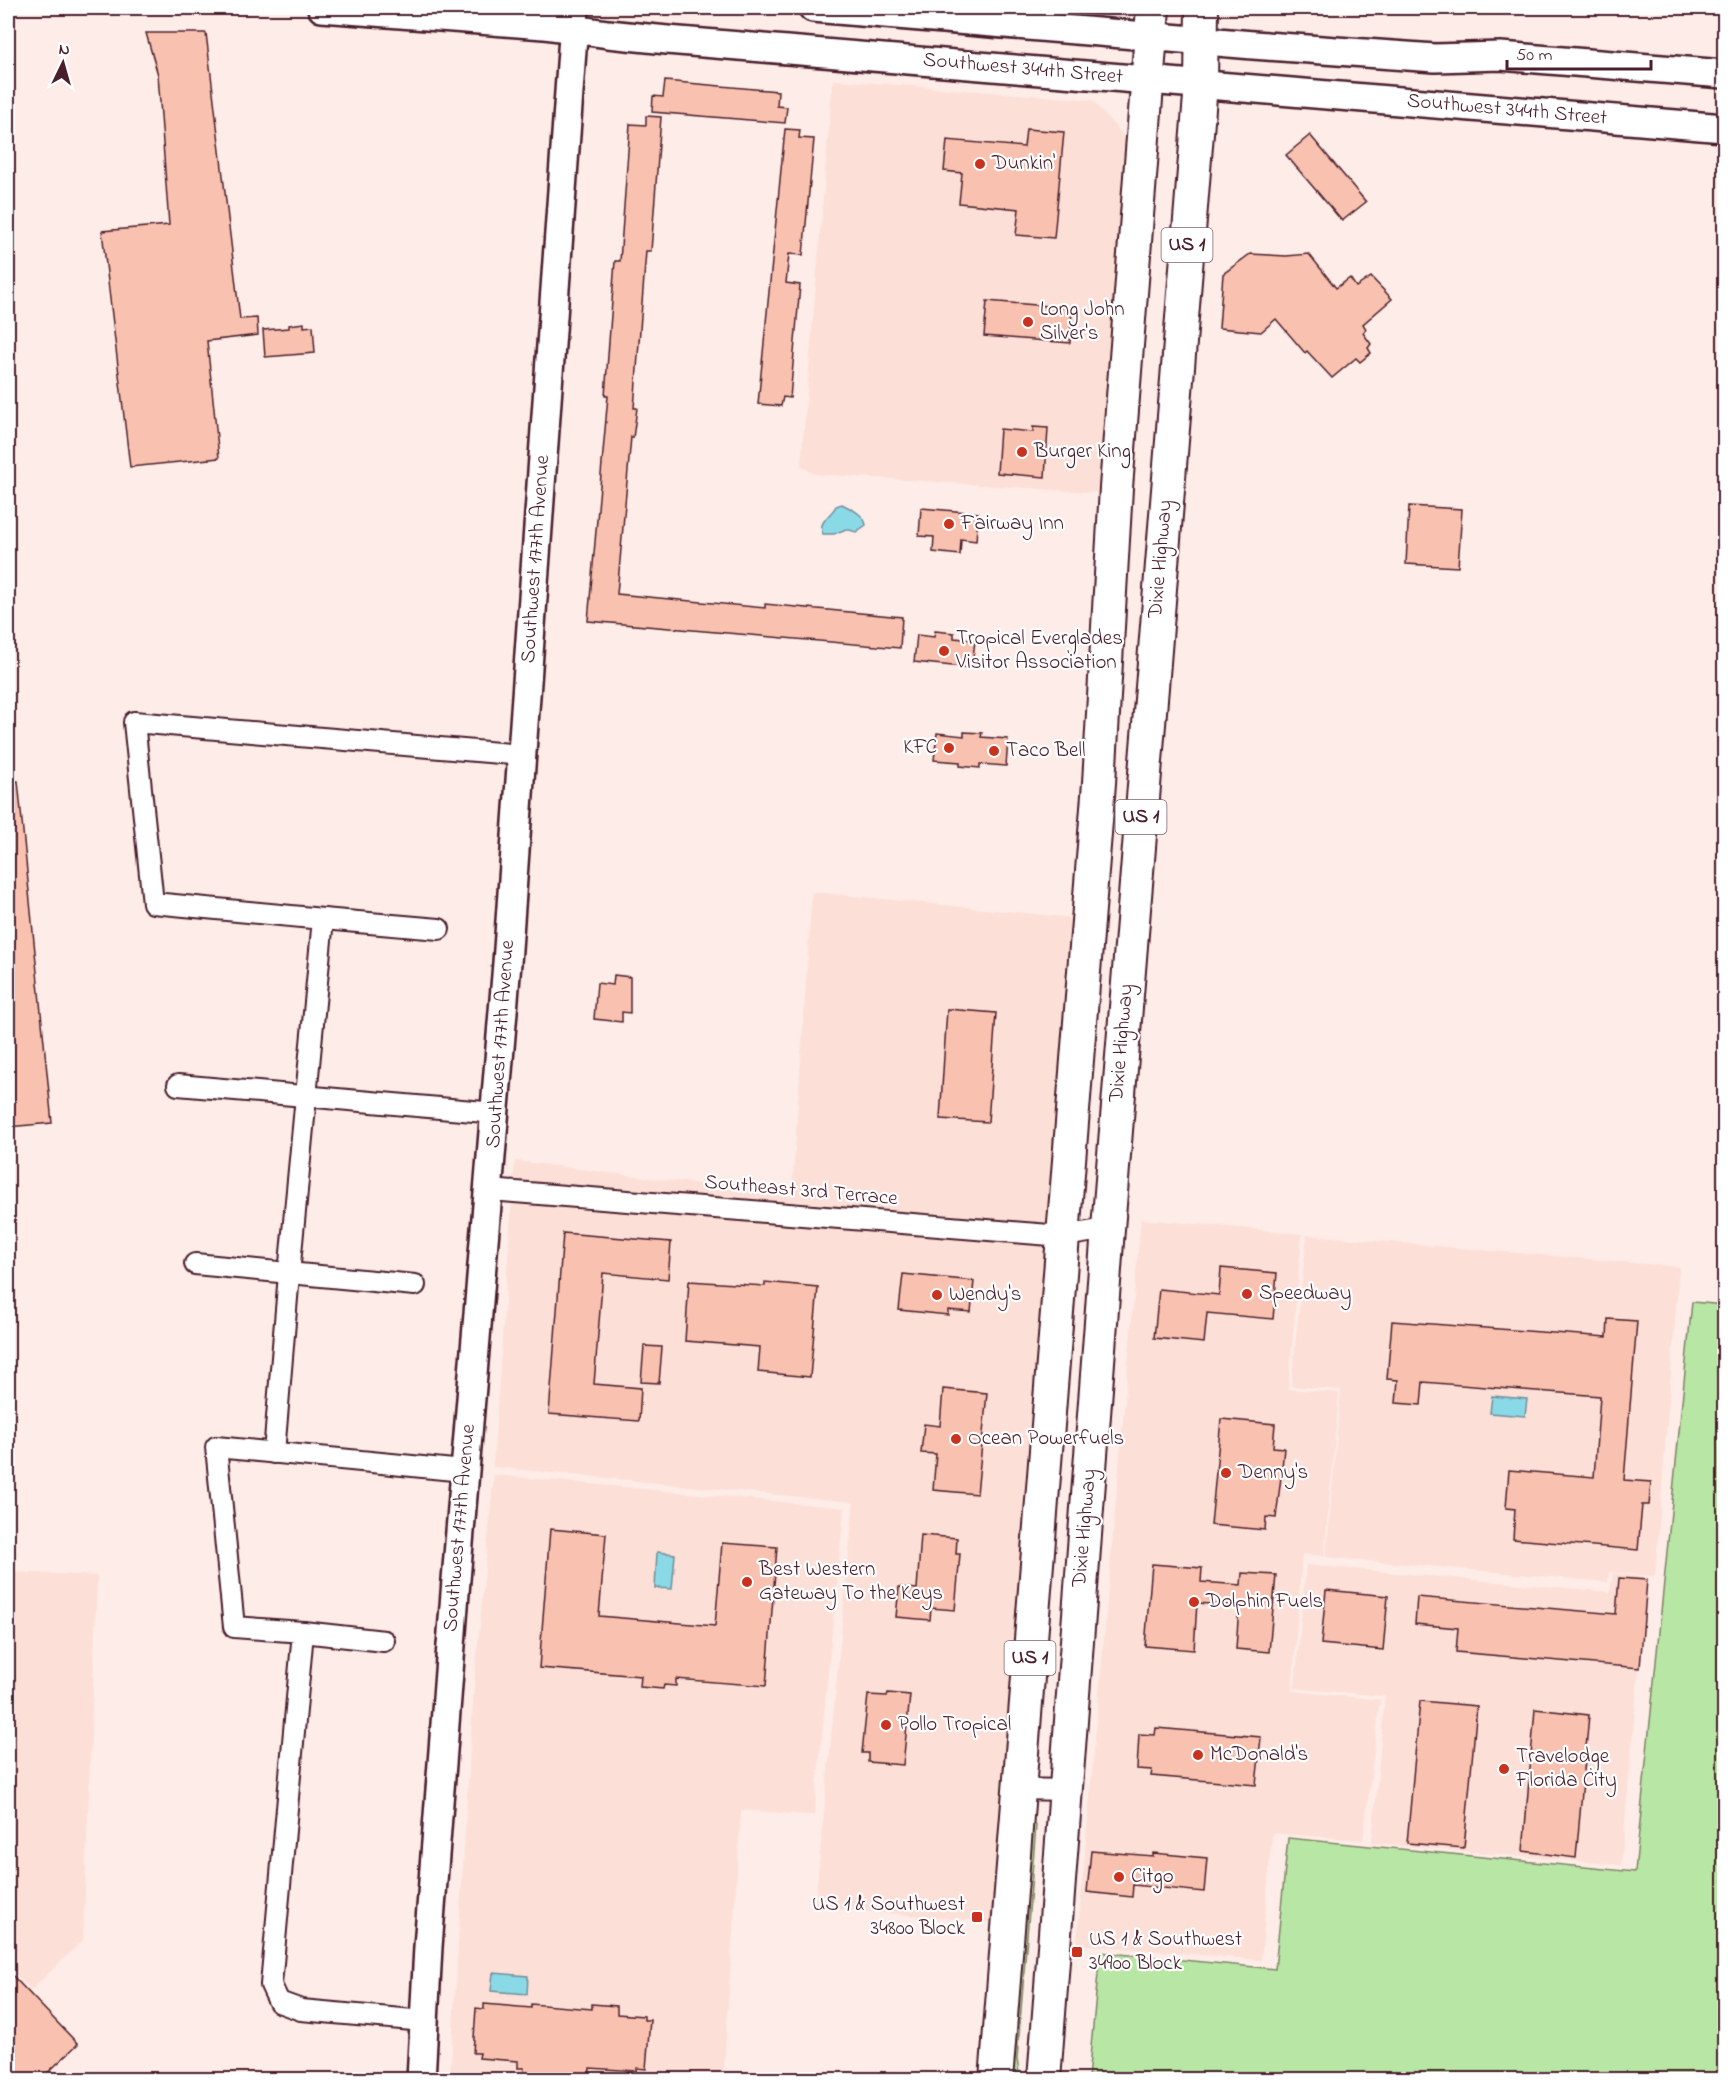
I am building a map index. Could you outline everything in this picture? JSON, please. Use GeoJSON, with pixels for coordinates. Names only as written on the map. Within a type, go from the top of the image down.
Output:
{"type":"FeatureCollection","features":[{"type":"Feature","properties":{"kind":"highway","name":"Dixie Highway"},"geometry":{"type":"LineString","coordinates":[[1044,2079],[1107,1229],[1201,84],[1202,8]]}},
{"type":"Feature","properties":{"kind":"highway","name":"Dixie Highway"},"geometry":{"type":"LineString","coordinates":[[996,2079],[1099,783],[1115,498],[1152,22]]}},
{"type":"Feature","properties":{"kind":"main road","name":"Southwest 344th Street"},"geometry":{"type":"LineString","coordinates":[[322,8],[544,25],[574,18],[667,40],[1725,128]]}},
{"type":"Feature","properties":{"kind":"main road","name":"Southwest 344th Street"},"geometry":{"type":"LineString","coordinates":[[813,8],[1152,22],[1202,41],[1435,58],[1500,56],[1725,74]]}},
{"type":"Feature","properties":{"kind":"main road","name":"Southwest 177th Avenue"},"geometry":{"type":"LineString","coordinates":[[421,2079],[428,1947],[465,1471],[496,1113],[574,18]]}},
{"type":"Feature","properties":{"kind":"street"},"geometry":{"type":"LineString","coordinates":[[439,929],[153,903],[134,722],[522,755]]}},
{"type":"Feature","properties":{"kind":"street"},"geometry":{"type":"LineString","coordinates":[[274,1453],[323,919]]}},
{"type":"Feature","properties":{"kind":"street"},"geometry":{"type":"LineString","coordinates":[[178,1085],[496,1113]]}},
{"type":"Feature","properties":{"kind":"street","name":"Southeast 3rd Terrace"},"geometry":{"type":"LineString","coordinates":[[490,1190],[1063,1236],[1107,1229]]}},
{"type":"Feature","properties":{"kind":"street"},"geometry":{"type":"LineString","coordinates":[[195,1264],[415,1285]]}},
{"type":"Feature","properties":{"kind":"street"},"geometry":{"type":"LineString","coordinates":[[384,1641],[234,1627],[216,1447],[465,1471]]}},
{"type":"Feature","properties":{"kind":"street"},"geometry":{"type":"LineString","coordinates":[[303,1632],[271,1985],[279,2002],[301,2010],[424,2021]]}},
{"type":"Feature","properties":{"kind":"street"},"geometry":{"type":"LineString","coordinates":[[1020,1789],[1065,1790]]}},
{"type":"Feature","properties":{"kind":"shaded area"},"geometry":{"type":"Polygon","coordinates":[[[1403,8],[1484,8],[1483,16],[1403,8]]]}},
{"type":"Feature","properties":{"kind":"shaded area"},"geometry":{"type":"Polygon","coordinates":[[[833,80],[1092,100],[1126,139],[1103,493],[815,474],[801,466],[833,80]]]}},
{"type":"Feature","properties":{"kind":"shaded area"},"geometry":{"type":"Polygon","coordinates":[[[812,892],[1073,918],[993,1922],[815,1907],[854,1502],[493,1467],[515,1161],[792,1196],[812,892]]]}},
{"type":"Feature","properties":{"kind":"shaded area"},"geometry":{"type":"Polygon","coordinates":[[[1141,1219],[1302,1234],[1288,1389],[1339,1393],[1324,1556],[1302,1554],[1292,1691],[1380,1700],[1363,1840],[1272,1833],[1261,1960],[1077,1944],[1141,1219]]]}},
{"type":"Feature","properties":{"kind":"shaded area"},"geometry":{"type":"Polygon","coordinates":[[[1307,1235],[1679,1267],[1655,1576],[1609,1572],[1608,1582],[1326,1557],[1341,1390],[1291,1386],[1307,1235]]]}},
{"type":"Feature","properties":{"kind":"shaded area"},"geometry":{"type":"Polygon","coordinates":[[[494,1475],[844,1508],[814,1815],[741,1810],[723,2079],[450,2080],[474,1688],[494,1475]]]}},
{"type":"Feature","properties":{"kind":"shaded area","name":"Travelodge Florida City"},"geometry":{"type":"Polygon","coordinates":[[[1306,1565],[1610,1592],[1613,1573],[1647,1577],[1621,1865],[1372,1843],[1385,1696],[1295,1688],[1306,1565]]]}},
{"type":"Feature","properties":{"kind":"shaded area"},"geometry":{"type":"Polygon","coordinates":[[[8,1572],[97,1576],[83,1940],[31,1990],[8,1966],[8,1572]]]}},
{"type":"Feature","properties":{"kind":"green space"},"geometry":{"type":"Polygon","coordinates":[[[1692,1302],[1724,1305],[1724,2079],[1088,2079],[1100,1952],[1275,1969],[1288,1838],[1635,1872],[1692,1302]]]}},
{"type":"Feature","properties":{"kind":"green space"},"geometry":{"type":"Polygon","coordinates":[[[1031,1821],[1036,1825],[1017,2059],[1020,2079],[1008,2080],[1031,1821]]]}},
{"type":"Feature","properties":{"kind":"water"},"geometry":{"type":"Polygon","coordinates":[[[842,504],[860,515],[866,525],[856,532],[846,529],[834,534],[823,534],[823,523],[836,506],[842,504]]]}},
{"type":"Feature","properties":{"kind":"water"},"geometry":{"type":"Polygon","coordinates":[[[1492,1396],[1527,1399],[1525,1416],[1490,1413],[1492,1396]]]}},
{"type":"Feature","properties":{"kind":"water"},"geometry":{"type":"Polygon","coordinates":[[[657,1552],[675,1554],[672,1589],[655,1588],[657,1552]]]}},
{"type":"Feature","properties":{"kind":"water"},"geometry":{"type":"Polygon","coordinates":[[[493,1973],[528,1976],[527,1994],[491,1991],[493,1973]]]}},
{"type":"Feature","properties":{"kind":"building"},"geometry":{"type":"Polygon","coordinates":[[[146,33],[206,33],[240,319],[257,318],[258,335],[207,341],[219,458],[130,467],[102,231],[169,225],[158,75],[146,33]]]}},
{"type":"Feature","properties":{"kind":"building"},"geometry":{"type":"Polygon","coordinates":[[[665,81],[778,91],[777,106],[787,107],[785,123],[652,112],[653,96],[663,97],[665,81]]]}},
{"type":"Feature","properties":{"kind":"building"},"geometry":{"type":"Polygon","coordinates":[[[646,116],[661,117],[651,251],[646,251],[634,408],[637,408],[633,438],[631,437],[617,594],[765,608],[765,604],[902,617],[900,648],[588,621],[608,396],[605,396],[615,261],[620,261],[630,124],[646,125],[646,116]]]}},
{"type":"Feature","properties":{"kind":"building"},"geometry":{"type":"Polygon","coordinates":[[[785,129],[800,130],[799,138],[814,139],[803,255],[789,254],[786,283],[800,285],[790,398],[783,397],[781,406],[758,404],[785,129]]]}},
{"type":"Feature","properties":{"kind":"building"},"geometry":{"type":"Polygon","coordinates":[[[1026,129],[1064,132],[1054,238],[1016,235],[1019,209],[959,203],[962,173],[944,171],[947,140],[1024,147],[1026,129]]]}},
{"type":"Feature","properties":{"kind":"building"},"geometry":{"type":"Polygon","coordinates":[[[1310,135],[1366,202],[1342,221],[1286,155],[1310,135]]]}},
{"type":"Feature","properties":{"kind":"building"},"geometry":{"type":"Polygon","coordinates":[[[1250,254],[1286,256],[1309,254],[1336,288],[1350,278],[1356,287],[1371,277],[1392,299],[1363,324],[1366,329],[1363,333],[1371,344],[1368,348],[1371,353],[1360,362],[1356,358],[1332,378],[1307,351],[1305,353],[1276,319],[1261,332],[1219,328],[1223,274],[1250,254]]]}},
{"type":"Feature","properties":{"kind":"building","name":"Long John Silver's"},"geometry":{"type":"Polygon","coordinates":[[[987,301],[1072,308],[1070,343],[984,336],[987,301]]]}},
{"type":"Feature","properties":{"kind":"building"},"geometry":{"type":"Polygon","coordinates":[[[304,323],[304,327],[313,326],[315,353],[265,357],[263,330],[289,328],[289,325],[304,323]]]}},
{"type":"Feature","properties":{"kind":"building","name":"Burger King"},"geometry":{"type":"Polygon","coordinates":[[[1033,427],[1048,428],[1045,477],[997,473],[1000,429],[1033,432],[1033,427]]]}},
{"type":"Feature","properties":{"kind":"building"},"geometry":{"type":"Polygon","coordinates":[[[1409,506],[1462,509],[1458,567],[1406,564],[1409,506]]]}},
{"type":"Feature","properties":{"kind":"building","name":"Fairway Inn"},"geometry":{"type":"Polygon","coordinates":[[[921,508],[978,513],[976,541],[961,539],[960,555],[933,552],[934,537],[919,536],[921,508]]]}},
{"type":"Feature","properties":{"kind":"building","name":"Tropical Everglades Visitor Association"},"geometry":{"type":"Polygon","coordinates":[[[935,631],[954,633],[954,638],[975,640],[972,668],[914,662],[917,635],[934,637],[935,631]]]}},
{"type":"Feature","properties":{"kind":"building"},"geometry":{"type":"Polygon","coordinates":[[[964,732],[982,733],[981,737],[1008,739],[1006,766],[980,764],[980,768],[960,766],[960,762],[934,760],[937,733],[964,736],[964,732]]]}},
{"type":"Feature","properties":{"kind":"building"},"geometry":{"type":"Polygon","coordinates":[[[18,781],[52,1123],[8,1127],[8,782],[18,781]]]}},
{"type":"Feature","properties":{"kind":"building"},"geometry":{"type":"Polygon","coordinates":[[[614,975],[630,977],[630,1013],[622,1012],[622,1022],[594,1019],[597,983],[613,985],[614,975]]]}},
{"type":"Feature","properties":{"kind":"building"},"geometry":{"type":"Polygon","coordinates":[[[947,1009],[996,1013],[988,1122],[940,1119],[947,1009]]]}},
{"type":"Feature","properties":{"kind":"building"},"geometry":{"type":"Polygon","coordinates":[[[563,1233],[671,1242],[668,1279],[603,1273],[594,1384],[641,1388],[639,1421],[549,1414],[563,1233]]]}},
{"type":"Feature","properties":{"kind":"building"},"geometry":{"type":"Polygon","coordinates":[[[1221,1268],[1277,1273],[1273,1319],[1207,1313],[1204,1343],[1154,1338],[1159,1289],[1219,1295],[1221,1268]]]}},
{"type":"Feature","properties":{"kind":"building","name":"Wendy's"},"geometry":{"type":"Polygon","coordinates":[[[903,1274],[974,1281],[971,1312],[948,1310],[948,1315],[899,1310],[903,1274]]]}},
{"type":"Feature","properties":{"kind":"building"},"geometry":{"type":"Polygon","coordinates":[[[689,1281],[765,1286],[765,1282],[818,1287],[810,1377],[758,1372],[760,1347],[685,1341],[689,1281]]]}},
{"type":"Feature","properties":{"kind":"building"},"geometry":{"type":"Polygon","coordinates":[[[1608,1319],[1637,1321],[1624,1480],[1651,1482],[1649,1505],[1642,1505],[1638,1550],[1513,1539],[1515,1509],[1506,1508],[1509,1470],[1594,1477],[1600,1396],[1423,1382],[1421,1405],[1396,1403],[1398,1380],[1387,1379],[1392,1321],[1607,1337],[1608,1319]]]}},
{"type":"Feature","properties":{"kind":"building"},"geometry":{"type":"Polygon","coordinates":[[[644,1346],[662,1347],[659,1383],[641,1382],[644,1346]]]}},
{"type":"Feature","properties":{"kind":"building"},"geometry":{"type":"Polygon","coordinates":[[[943,1389],[987,1393],[977,1494],[933,1490],[936,1454],[921,1453],[924,1424],[940,1426],[943,1389]]]}},
{"type":"Feature","properties":{"kind":"building"},"geometry":{"type":"Polygon","coordinates":[[[1221,1419],[1275,1424],[1273,1447],[1284,1448],[1276,1518],[1266,1517],[1265,1530],[1211,1525],[1221,1419]]]}},
{"type":"Feature","properties":{"kind":"building","name":"Best Western Gateway To the Keys"},"geometry":{"type":"Polygon","coordinates":[[[550,1529],[606,1534],[599,1616],[715,1626],[722,1543],[777,1547],[766,1686],[676,1679],[676,1686],[664,1685],[663,1689],[640,1687],[641,1676],[539,1668],[550,1529]]]}},
{"type":"Feature","properties":{"kind":"building"},"geometry":{"type":"Polygon","coordinates":[[[921,1535],[957,1538],[956,1554],[960,1554],[955,1610],[931,1608],[930,1620],[896,1617],[899,1587],[917,1589],[921,1535]]]}},
{"type":"Feature","properties":{"kind":"building"},"geometry":{"type":"Polygon","coordinates":[[[1152,1564],[1202,1568],[1201,1582],[1241,1585],[1242,1573],[1276,1575],[1269,1652],[1236,1649],[1239,1606],[1197,1603],[1194,1650],[1145,1646],[1152,1564]]]}},
{"type":"Feature","properties":{"kind":"building"},"geometry":{"type":"Polygon","coordinates":[[[1619,1578],[1647,1580],[1640,1668],[1456,1652],[1458,1628],[1415,1624],[1417,1597],[1616,1614],[1619,1578]]]}},
{"type":"Feature","properties":{"kind":"building"},"geometry":{"type":"Polygon","coordinates":[[[1326,1590],[1388,1596],[1383,1650],[1321,1644],[1326,1590]]]}},
{"type":"Feature","properties":{"kind":"building","name":"Pollo Tropical"},"geometry":{"type":"Polygon","coordinates":[[[888,1693],[910,1695],[903,1765],[868,1762],[868,1753],[862,1753],[868,1695],[887,1696],[888,1693]]]}},
{"type":"Feature","properties":{"kind":"building"},"geometry":{"type":"Polygon","coordinates":[[[1420,1701],[1477,1706],[1464,1848],[1407,1843],[1420,1701]]]}},
{"type":"Feature","properties":{"kind":"building"},"geometry":{"type":"Polygon","coordinates":[[[1535,1709],[1589,1715],[1576,1858],[1523,1851],[1535,1709]]]}},
{"type":"Feature","properties":{"kind":"building","name":"McDonald's"},"geometry":{"type":"Polygon","coordinates":[[[1156,1728],[1261,1737],[1256,1785],[1151,1776],[1152,1770],[1137,1769],[1139,1734],[1155,1735],[1156,1728]]]}},
{"type":"Feature","properties":{"kind":"building"},"geometry":{"type":"Polygon","coordinates":[[[1091,1851],[1207,1858],[1204,1892],[1133,1885],[1132,1897],[1087,1892],[1091,1851]]]}},
{"type":"Feature","properties":{"kind":"building"},"geometry":{"type":"Polygon","coordinates":[[[8,1971],[78,2044],[41,2079],[8,2079],[8,1971]]]}},
{"type":"Feature","properties":{"kind":"building"},"geometry":{"type":"Polygon","coordinates":[[[484,2004],[531,2008],[531,2004],[592,2009],[592,2004],[617,2006],[617,2014],[644,2016],[644,2020],[650,2020],[646,2069],[637,2068],[637,2071],[590,2068],[589,2079],[560,2079],[560,2077],[523,2074],[524,2068],[518,2068],[518,2061],[479,2058],[480,2053],[473,2053],[476,2008],[484,2009],[484,2004]]]}},
{"type":"Feature","properties":{"kind":"place","name":"Dunkin'"},"geometry":{"type":"Point","coordinates":[980,164]}},
{"type":"Feature","properties":{"kind":"place","name":"Long John Silver's"},"geometry":{"type":"Point","coordinates":[1028,322]}},
{"type":"Feature","properties":{"kind":"place","name":"Burger King"},"geometry":{"type":"Point","coordinates":[1022,452]}},
{"type":"Feature","properties":{"kind":"place","name":"Fairway Inn"},"geometry":{"type":"Point","coordinates":[949,524]}},
{"type":"Feature","properties":{"kind":"place","name":"Tropical Everglades Visitor Association"},"geometry":{"type":"Point","coordinates":[944,651]}},
{"type":"Feature","properties":{"kind":"place","name":"KFC"},"geometry":{"type":"Point","coordinates":[949,748]}},
{"type":"Feature","properties":{"kind":"place","name":"Taco Bell"},"geometry":{"type":"Point","coordinates":[994,751]}},
{"type":"Feature","properties":{"kind":"place","name":"Speedway"},"geometry":{"type":"Point","coordinates":[1247,1294]}},
{"type":"Feature","properties":{"kind":"place","name":"Wendy's"},"geometry":{"type":"Point","coordinates":[937,1295]}},
{"type":"Feature","properties":{"kind":"place","name":"Ocean Powerfuels"},"geometry":{"type":"Point","coordinates":[956,1439]}},
{"type":"Feature","properties":{"kind":"place","name":"Denny's"},"geometry":{"type":"Point","coordinates":[1226,1473]}},
{"type":"Feature","properties":{"kind":"place","name":"Best Western Gateway To the Keys"},"geometry":{"type":"Point","coordinates":[747,1582]}},
{"type":"Feature","properties":{"kind":"place","name":"Dolphin Fuels"},"geometry":{"type":"Point","coordinates":[1194,1602]}},
{"type":"Feature","properties":{"kind":"place","name":"Pollo Tropical"},"geometry":{"type":"Point","coordinates":[886,1725]}},
{"type":"Feature","properties":{"kind":"place","name":"McDonald's"},"geometry":{"type":"Point","coordinates":[1198,1755]}},
{"type":"Feature","properties":{"kind":"place","name":"Travelodge Florida City"},"geometry":{"type":"Point","coordinates":[1504,1769]}},
{"type":"Feature","properties":{"kind":"place","name":"Citgo"},"geometry":{"type":"Point","coordinates":[1119,1877]}},
{"type":"Feature","properties":{"kind":"place","name":"US 1 & Southwest 34800 Block"},"geometry":{"type":"Point","coordinates":[977,1917]}},
{"type":"Feature","properties":{"kind":"place","name":"US 1 & Southwest 34900 Block"},"geometry":{"type":"Point","coordinates":[1077,1952]}}]}
